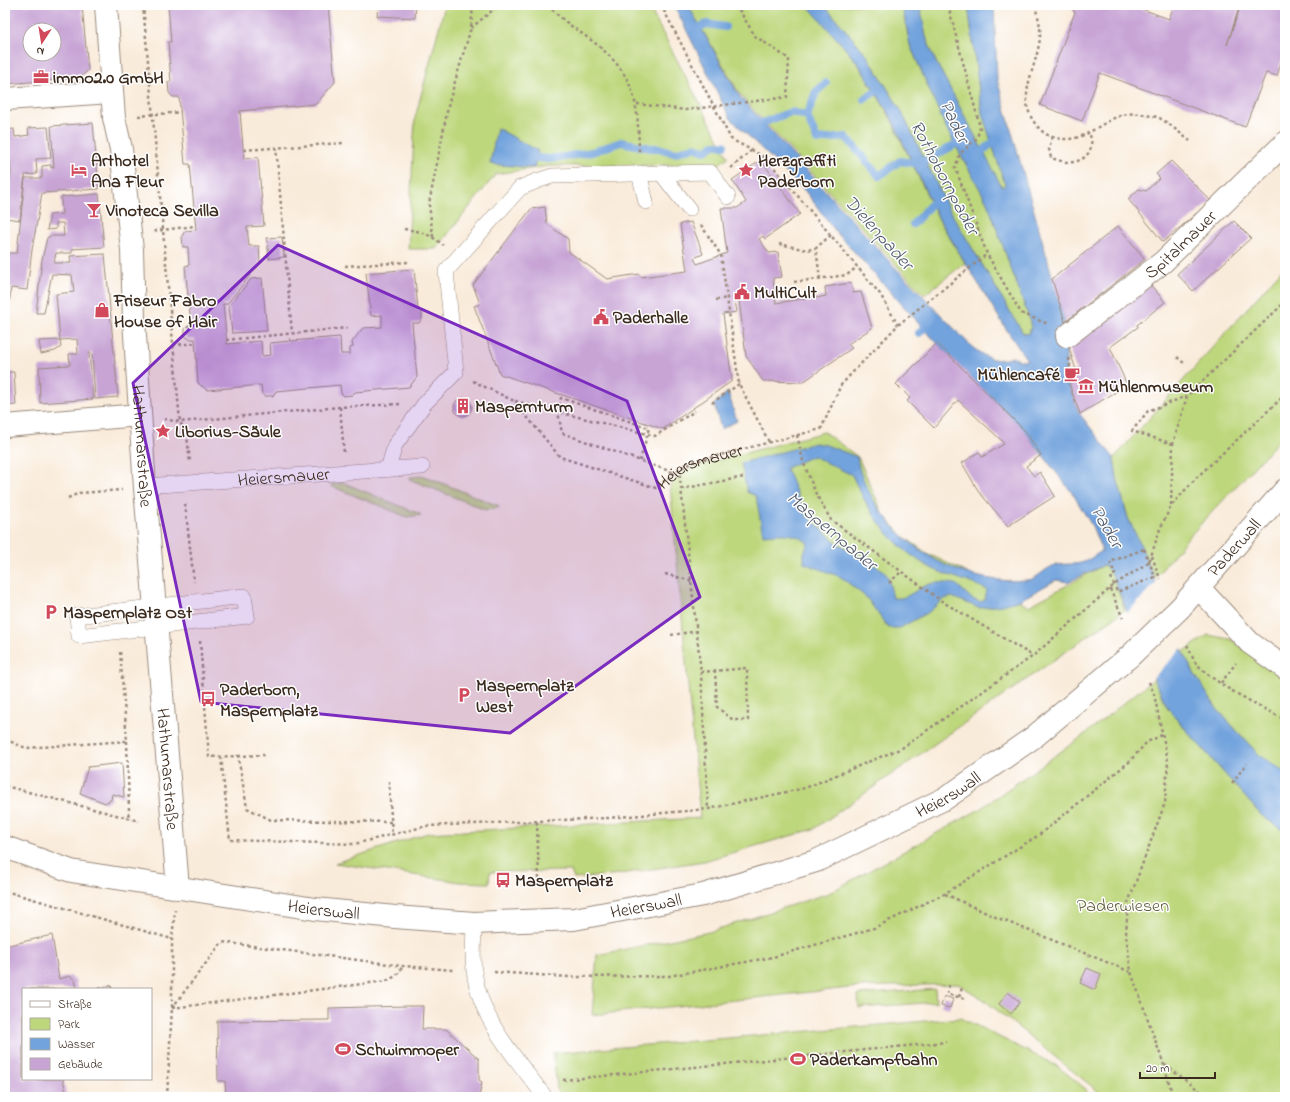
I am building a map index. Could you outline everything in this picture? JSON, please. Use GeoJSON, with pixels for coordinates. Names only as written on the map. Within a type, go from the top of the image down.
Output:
{"type":"FeatureCollection","features":[{"type":"Feature","properties":{"kind":"street","name":"Hathumarstraße"},"geometry":{"type":"LineString","coordinates":[[106,5],[114,118],[122,149],[132,250],[145,487],[178,888]]}},
{"type":"Feature","properties":{"kind":"street"},"geometry":{"type":"LineString","coordinates":[[5,99],[112,92]]}},
{"type":"Feature","properties":{"kind":"street","name":"Spitalmauer"},"geometry":{"type":"LineString","coordinates":[[1067,336],[1163,262],[1285,143]]}},
{"type":"Feature","properties":{"kind":"street"},"geometry":{"type":"LineString","coordinates":[[5,426],[140,415]]}},
{"type":"Feature","properties":{"kind":"street","name":"Paderwall"},"geometry":{"type":"LineString","coordinates":[[1200,588],[1285,490]]}},
{"type":"Feature","properties":{"kind":"street"},"geometry":{"type":"LineString","coordinates":[[1200,588],[1250,643],[1285,668]]}},
{"type":"Feature","properties":{"kind":"street","name":"Heierswall"},"geometry":{"type":"LineString","coordinates":[[5,847],[71,871],[316,909],[474,923],[574,919],[703,896],[816,862],[946,798],[1034,737],[1130,656],[1200,588]]}},
{"type":"Feature","properties":{"kind":"lane"},"geometry":{"type":"LineString","coordinates":[[388,469],[395,445],[425,403],[456,372],[446,271],[520,188],[552,176],[710,172],[728,197]]}},
{"type":"Feature","properties":{"kind":"lane"},"geometry":{"type":"LineString","coordinates":[[639,173],[646,202]]}},
{"type":"Feature","properties":{"kind":"lane"},"geometry":{"type":"LineString","coordinates":[[661,173],[692,214]]}},
{"type":"Feature","properties":{"kind":"lane","name":"Heiersmauer"},"geometry":{"type":"LineString","coordinates":[[145,487],[183,483],[422,467]]}},
{"type":"Feature","properties":{"kind":"lane"},"geometry":{"type":"LineString","coordinates":[[155,616],[77,616],[79,636],[118,631],[155,616],[244,596],[247,616],[155,616]]}},
{"type":"Feature","properties":{"kind":"lane"},"geometry":{"type":"LineString","coordinates":[[474,923],[474,971],[482,1007],[496,1031],[545,1097]]}},
{"type":"Feature","properties":{"kind":"path"},"geometry":{"type":"LineString","coordinates":[[143,5],[180,422],[187,435],[190,472],[183,483]]}},
{"type":"Feature","properties":{"kind":"path"},"geometry":{"type":"LineString","coordinates":[[404,229],[423,232],[433,237],[429,204],[449,102],[471,28],[473,5]]}},
{"type":"Feature","properties":{"kind":"path"},"geometry":{"type":"LineString","coordinates":[[471,28],[499,5]]}},
{"type":"Feature","properties":{"kind":"path"},"geometry":{"type":"LineString","coordinates":[[548,5],[610,56],[630,83],[637,104],[639,150]]}},
{"type":"Feature","properties":{"kind":"path"},"geometry":{"type":"LineString","coordinates":[[662,5],[731,139],[766,158],[880,294],[898,325],[987,254]]}},
{"type":"Feature","properties":{"kind":"path"},"geometry":{"type":"LineString","coordinates":[[637,104],[685,110],[787,98],[789,59],[755,36],[736,5]]}},
{"type":"Feature","properties":{"kind":"path"},"geometry":{"type":"LineString","coordinates":[[948,5],[980,127],[977,138],[960,154],[955,167],[987,254],[1021,313],[1029,317]]}},
{"type":"Feature","properties":{"kind":"path"},"geometry":{"type":"LineString","coordinates":[[1034,5],[1039,18],[1040,43],[1026,96],[1031,118],[1038,128],[1052,137],[1072,139],[1089,133],[1113,117],[1138,113],[1160,118],[1190,141]]}},
{"type":"Feature","properties":{"kind":"path"},"geometry":{"type":"LineString","coordinates":[[114,118],[181,112]]}},
{"type":"Feature","properties":{"kind":"path"},"geometry":{"type":"LineString","coordinates":[[1052,137],[1049,149],[1051,158],[1062,162],[1074,162],[1084,158],[1091,151],[1092,140],[1089,133]]}},
{"type":"Feature","properties":{"kind":"path"},"geometry":{"type":"LineString","coordinates":[[244,150],[343,143]]}},
{"type":"Feature","properties":{"kind":"path"},"geometry":{"type":"LineString","coordinates":[[276,147],[292,333]]}},
{"type":"Feature","properties":{"kind":"path"},"geometry":{"type":"LineString","coordinates":[[729,170],[752,150]]}},
{"type":"Feature","properties":{"kind":"path"},"geometry":{"type":"LineString","coordinates":[[692,214],[712,240],[721,255],[739,384],[769,442]]}},
{"type":"Feature","properties":{"kind":"path"},"geometry":{"type":"LineString","coordinates":[[163,230],[195,226]]}},
{"type":"Feature","properties":{"kind":"path"},"geometry":{"type":"LineString","coordinates":[[779,244],[807,250],[816,248],[831,235]]}},
{"type":"Feature","properties":{"kind":"path"},"geometry":{"type":"LineString","coordinates":[[816,248],[820,279]]}},
{"type":"Feature","properties":{"kind":"path"},"geometry":{"type":"LineString","coordinates":[[345,266],[408,262]]}},
{"type":"Feature","properties":{"kind":"path"},"geometry":{"type":"LineString","coordinates":[[794,282],[847,275],[857,267]]}},
{"type":"Feature","properties":{"kind":"path"},"geometry":{"type":"LineString","coordinates":[[716,300],[727,298]]}},
{"type":"Feature","properties":{"kind":"path"},"geometry":{"type":"LineString","coordinates":[[1173,444],[1132,431],[1148,411],[1187,396],[1285,302]]}},
{"type":"Feature","properties":{"kind":"path","name":"Heiersmauer"},"geometry":{"type":"LineString","coordinates":[[514,401],[560,457],[656,488],[676,473],[679,468],[693,462],[821,428],[841,385],[898,325]]}},
{"type":"Feature","properties":{"kind":"path"},"geometry":{"type":"LineString","coordinates":[[226,340],[346,328]]}},
{"type":"Feature","properties":{"kind":"path"},"geometry":{"type":"LineString","coordinates":[[173,345],[196,343]]}},
{"type":"Feature","properties":{"kind":"path"},"geometry":{"type":"LineString","coordinates":[[1177,357],[1185,364]]}},
{"type":"Feature","properties":{"kind":"path"},"geometry":{"type":"LineString","coordinates":[[456,372],[514,401],[655,436],[696,411]]}},
{"type":"Feature","properties":{"kind":"path"},"geometry":{"type":"LineString","coordinates":[[712,403],[739,384]]}},
{"type":"Feature","properties":{"kind":"path"},"geometry":{"type":"LineString","coordinates":[[264,755],[221,757],[230,840],[354,844],[427,826],[608,818],[708,809],[804,788],[902,748],[1033,656],[1114,585],[1149,562],[1160,528],[1171,506],[1195,479],[1285,395]]}},
{"type":"Feature","properties":{"kind":"path"},"geometry":{"type":"LineString","coordinates":[[1171,506],[1173,444],[1187,396]]}},
{"type":"Feature","properties":{"kind":"path"},"geometry":{"type":"LineString","coordinates":[[640,462],[649,428],[561,398],[558,412],[562,433],[640,462],[676,473]]}},
{"type":"Feature","properties":{"kind":"path"},"geometry":{"type":"LineString","coordinates":[[140,415],[180,422],[340,407],[425,403]]}},
{"type":"Feature","properties":{"kind":"path"},"geometry":{"type":"LineString","coordinates":[[340,407],[346,472]]}},
{"type":"Feature","properties":{"kind":"path"},"geometry":{"type":"LineString","coordinates":[[797,435],[803,461],[816,494],[831,520],[943,602],[1033,656]]}},
{"type":"Feature","properties":{"kind":"path"},"geometry":{"type":"LineString","coordinates":[[679,468],[698,632],[708,809]]}},
{"type":"Feature","properties":{"kind":"path"},"geometry":{"type":"LineString","coordinates":[[681,489],[744,477]]}},
{"type":"Feature","properties":{"kind":"path"},"geometry":{"type":"LineString","coordinates":[[68,498],[79,493],[145,487]]}},
{"type":"Feature","properties":{"kind":"path"},"geometry":{"type":"LineString","coordinates":[[1144,549],[1149,562],[1155,576],[1117,592],[1111,577],[1115,574],[1110,562],[1144,549]]}},
{"type":"Feature","properties":{"kind":"path"},"geometry":{"type":"LineString","coordinates":[[1151,556],[1160,579]]}},
{"type":"Feature","properties":{"kind":"path"},"geometry":{"type":"LineString","coordinates":[[889,583],[901,572]]}},
{"type":"Feature","properties":{"kind":"path"},"geometry":{"type":"LineString","coordinates":[[665,574],[692,581]]}},
{"type":"Feature","properties":{"kind":"path"},"geometry":{"type":"LineString","coordinates":[[1110,589],[1123,618]]}},
{"type":"Feature","properties":{"kind":"path"},"geometry":{"type":"LineString","coordinates":[[118,631],[127,741],[128,818]]}},
{"type":"Feature","properties":{"kind":"path"},"geometry":{"type":"LineString","coordinates":[[671,635],[698,632]]}},
{"type":"Feature","properties":{"kind":"path"},"geometry":{"type":"LineString","coordinates":[[1187,645],[1194,661],[1207,673],[1285,720]]}},
{"type":"Feature","properties":{"kind":"path"},"geometry":{"type":"LineString","coordinates":[[701,672],[715,670],[747,668],[748,720],[733,720],[717,707],[715,670]]}},
{"type":"Feature","properties":{"kind":"path"},"geometry":{"type":"LineString","coordinates":[[1149,682],[1154,694],[1168,762],[1165,803],[1128,903],[1126,934],[1131,972],[1164,1064],[1173,1097]]}},
{"type":"Feature","properties":{"kind":"path"},"geometry":{"type":"LineString","coordinates":[[172,1008],[222,942],[403,966],[569,977],[669,976],[772,957],[874,928],[944,894],[1039,835],[1129,762],[1147,742],[1162,735]]}},
{"type":"Feature","properties":{"kind":"path"},"geometry":{"type":"LineString","coordinates":[[5,742],[9,741],[26,748],[127,741]]}},
{"type":"Feature","properties":{"kind":"path"},"geometry":{"type":"LineString","coordinates":[[238,756],[247,808],[271,820],[392,822]]}},
{"type":"Feature","properties":{"kind":"path"},"geometry":{"type":"LineString","coordinates":[[1232,783],[1247,763]]}},
{"type":"Feature","properties":{"kind":"path"},"geometry":{"type":"LineString","coordinates":[[389,781],[392,835]]}},
{"type":"Feature","properties":{"kind":"path"},"geometry":{"type":"LineString","coordinates":[[5,786],[139,821]]}},
{"type":"Feature","properties":{"kind":"path"},"geometry":{"type":"LineString","coordinates":[[537,822],[539,880]]}},
{"type":"Feature","properties":{"kind":"path"},"geometry":{"type":"LineString","coordinates":[[5,891],[172,939],[172,1008],[167,1097]]}},
{"type":"Feature","properties":{"kind":"path"},"geometry":{"type":"LineString","coordinates":[[944,894],[993,916],[1131,972]]}},
{"type":"Feature","properties":{"kind":"path"},"geometry":{"type":"LineString","coordinates":[[172,1008],[386,981],[396,976],[403,966]]}},
{"type":"Feature","properties":{"kind":"path"},"geometry":{"type":"LineString","coordinates":[[949,985],[947,994],[966,999]]}},
{"type":"Feature","properties":{"kind":"path"},"geometry":{"type":"LineString","coordinates":[[959,997],[962,988]]}},
{"type":"Feature","properties":{"kind":"path"},"geometry":{"type":"LineString","coordinates":[[563,1080],[946,1042]]}},
{"type":"Feature","properties":{"kind":"path"},"geometry":{"type":"LineString","coordinates":[[1164,1064],[1208,1097]]}},
{"type":"Feature","properties":{"kind":"highlighted area"},"geometry":{"type":"Polygon","coordinates":[[[278,245],[627,401],[700,597],[510,733],[201,702],[133,383],[278,245]]]}},
{"type":"Feature","properties":{"kind":"green space"},"geometry":{"type":"Polygon","coordinates":[[[445,5],[648,5],[728,157],[718,165],[548,166],[496,174],[436,249],[408,249],[415,118],[445,5]]]}},
{"type":"Feature","properties":{"kind":"green space"},"geometry":{"type":"Polygon","coordinates":[[[693,5],[809,5],[858,64],[889,115],[940,222],[965,263],[924,295],[741,96],[689,7],[693,5]]]}},
{"type":"Feature","properties":{"kind":"green space"},"geometry":{"type":"Polygon","coordinates":[[[824,5],[902,5],[910,45],[947,130],[987,201],[1029,318],[1031,328],[1029,334],[1023,333],[950,211],[900,109],[866,54],[824,5]]]}},
{"type":"Feature","properties":{"kind":"green space"},"geometry":{"type":"Polygon","coordinates":[[[920,5],[968,5],[982,113],[1006,185],[1002,188],[935,60],[926,37],[920,5]]]}},
{"type":"Feature","properties":{"kind":"green space"},"geometry":{"type":"Polygon","coordinates":[[[1285,266],[1285,434],[1185,541],[1155,578],[1128,518],[1117,478],[1114,458],[1285,266]]]}},
{"type":"Feature","properties":{"kind":"green space"},"geometry":{"type":"Polygon","coordinates":[[[824,432],[858,457],[883,514],[903,536],[928,554],[958,568],[1029,606],[1104,565],[1112,574],[1125,610],[814,829],[704,861],[620,874],[574,879],[571,871],[490,872],[489,883],[460,882],[335,863],[428,833],[700,818],[670,485],[688,468],[824,432]]]}},
{"type":"Feature","properties":{"kind":"green space"},"geometry":{"type":"Polygon","coordinates":[[[424,476],[499,506],[498,508],[486,510],[409,479],[410,477],[424,476]]]}},
{"type":"Feature","properties":{"kind":"green space"},"geometry":{"type":"Polygon","coordinates":[[[344,483],[421,515],[407,517],[331,486],[332,484],[344,483]]]}},
{"type":"Feature","properties":{"kind":"green space"},"geometry":{"type":"Polygon","coordinates":[[[1208,635],[1230,639],[1285,677],[1285,772],[1258,754],[1217,709],[1195,675],[1183,652],[1208,635]]]}},
{"type":"Feature","properties":{"kind":"green space","name":"Paderwiesen"},"geometry":{"type":"Polygon","coordinates":[[[1154,679],[1163,700],[1181,724],[1261,815],[1285,832],[1285,1097],[1105,1097],[983,999],[958,984],[859,987],[592,1015],[597,955],[709,932],[829,893],[980,809],[1080,738],[1154,679]]]}},
{"type":"Feature","properties":{"kind":"green space"},"geometry":{"type":"Polygon","coordinates":[[[935,989],[936,1002],[859,1008],[858,995],[935,989]]]}},
{"type":"Feature","properties":{"kind":"green space","name":"Paderkampfbahn"},"geometry":{"type":"Polygon","coordinates":[[[961,1018],[1057,1066],[1086,1089],[1088,1097],[558,1097],[553,1053],[961,1018]]]}},
{"type":"Feature","properties":{"kind":"water","name":"Pader"},"geometry":{"type":"Polygon","coordinates":[[[674,5],[688,5],[740,97],[889,261],[972,347],[991,358],[1001,360],[1013,357],[1022,361],[1027,360],[1006,329],[940,221],[890,115],[858,63],[807,5],[824,5],[866,54],[900,109],[950,211],[1023,333],[1028,334],[1031,328],[1029,318],[987,202],[947,130],[910,45],[902,5],[920,5],[926,37],[935,60],[1002,187],[1005,185],[982,113],[968,5],[994,5],[997,79],[1065,322],[1061,326],[1061,346],[1066,345],[1066,376],[1079,413],[1114,458],[1117,478],[1128,518],[1142,548],[1183,652],[1195,675],[1217,709],[1258,754],[1285,772],[1285,832],[1261,815],[1168,708],[1154,679],[1112,574],[1104,565],[1068,582],[1056,580],[1020,600],[1002,605],[979,608],[952,597],[944,599],[930,611],[900,628],[888,628],[867,598],[841,577],[804,563],[804,553],[808,543],[803,539],[787,534],[763,535],[756,496],[747,492],[741,463],[815,443],[826,445],[857,457],[859,468],[865,483],[873,499],[886,518],[901,534],[919,549],[938,561],[959,571],[981,577],[1004,580],[1030,580],[1053,566],[1078,564],[1102,551],[1092,526],[1073,494],[1024,431],[937,343],[837,233],[805,191],[730,118],[674,5]],[[813,456],[786,468],[806,515],[836,542],[883,570],[888,577],[893,598],[902,598],[929,584],[940,583],[956,584],[972,599],[980,602],[985,600],[987,590],[933,569],[919,561],[895,541],[875,517],[852,475],[813,456]]]}},
{"type":"Feature","properties":{"kind":"water"},"geometry":{"type":"Polygon","coordinates":[[[497,128],[538,151],[534,168],[490,164],[497,128]]]}},
{"type":"Feature","properties":{"kind":"water"},"geometry":{"type":"Polygon","coordinates":[[[728,392],[737,421],[721,429],[714,404],[728,392]]]}},
{"type":"Feature","properties":{"kind":"pier"},"geometry":{"type":"Polygon","coordinates":[[[1158,581],[1183,647],[1152,679],[1125,615],[1158,581]]]}},
{"type":"Feature","properties":{"kind":"building"},"geometry":{"type":"Polygon","coordinates":[[[5,5],[82,5],[88,70],[80,78],[5,84],[5,5]]]}},
{"type":"Feature","properties":{"kind":"building"},"geometry":{"type":"Polygon","coordinates":[[[168,5],[328,5],[335,82],[316,104],[240,111],[244,159],[258,157],[264,226],[247,227],[249,246],[259,246],[260,263],[227,304],[223,304],[227,344],[261,341],[262,356],[271,355],[270,343],[290,341],[290,338],[291,341],[340,337],[341,354],[350,354],[350,348],[353,347],[352,342],[363,328],[382,327],[382,315],[371,316],[366,273],[414,269],[418,309],[422,312],[422,319],[419,323],[412,323],[417,377],[409,387],[355,392],[352,395],[344,396],[341,393],[340,385],[276,391],[273,396],[265,396],[262,394],[261,385],[207,390],[198,383],[195,339],[189,339],[185,336],[185,329],[191,325],[185,266],[189,265],[188,247],[183,247],[182,236],[185,231],[196,230],[190,164],[185,164],[179,97],[173,97],[169,93],[168,82],[171,82],[168,42],[171,42],[168,5]]]}},
{"type":"Feature","properties":{"kind":"building"},"geometry":{"type":"Polygon","coordinates":[[[378,5],[416,5],[415,18],[377,16],[378,5]]]}},
{"type":"Feature","properties":{"kind":"building"},"geometry":{"type":"Polygon","coordinates":[[[1075,5],[1131,5],[1169,19],[1174,5],[1240,5],[1227,45],[1241,5],[1285,5],[1285,50],[1277,76],[1266,73],[1245,127],[1100,73],[1082,121],[1040,105],[1075,12],[1073,11],[1075,5]]]}},
{"type":"Feature","properties":{"kind":"building"},"geometry":{"type":"Polygon","coordinates":[[[93,123],[99,189],[42,193],[27,290],[11,288],[5,340],[5,253],[17,253],[25,178],[42,178],[42,166],[51,165],[51,168],[54,167],[51,126],[93,123]]]}},
{"type":"Feature","properties":{"kind":"building"},"geometry":{"type":"Polygon","coordinates":[[[48,127],[51,158],[36,159],[37,174],[25,175],[20,220],[5,218],[5,190],[8,190],[11,174],[10,161],[5,161],[5,130],[14,129],[15,137],[29,135],[28,128],[48,127]]]}},
{"type":"Feature","properties":{"kind":"building","name":"Paderhalle"},"geometry":{"type":"Polygon","coordinates":[[[761,160],[800,214],[765,239],[763,236],[759,239],[769,253],[778,252],[782,277],[773,278],[776,303],[808,298],[807,295],[812,294],[816,298],[826,296],[825,287],[851,283],[853,293],[861,292],[872,328],[848,344],[852,348],[803,382],[763,381],[746,356],[739,300],[735,301],[737,312],[723,314],[732,381],[663,429],[500,374],[474,306],[480,304],[473,285],[531,209],[545,207],[547,224],[568,239],[569,252],[607,279],[639,274],[641,277],[687,271],[680,224],[691,222],[703,254],[694,258],[697,264],[727,253],[721,208],[737,208],[746,202],[732,180],[761,160]]]}},
{"type":"Feature","properties":{"kind":"building"},"geometry":{"type":"Polygon","coordinates":[[[1171,161],[1211,201],[1163,242],[1128,199],[1139,189],[1146,191],[1160,178],[1156,174],[1171,161]]]}},
{"type":"Feature","properties":{"kind":"building"},"geometry":{"type":"Polygon","coordinates":[[[99,194],[104,247],[72,249],[72,253],[56,253],[54,263],[71,263],[70,256],[105,254],[118,397],[95,399],[92,353],[89,353],[93,399],[40,403],[39,367],[70,365],[69,354],[78,354],[77,339],[60,340],[56,294],[74,292],[72,275],[52,274],[44,313],[36,313],[42,260],[47,238],[50,236],[64,236],[63,223],[56,223],[56,229],[47,230],[50,215],[62,214],[61,197],[99,194]]]}},
{"type":"Feature","properties":{"kind":"building"},"geometry":{"type":"Polygon","coordinates":[[[1234,221],[1251,238],[1193,291],[1177,274],[1234,221]]]}},
{"type":"Feature","properties":{"kind":"building"},"geometry":{"type":"Polygon","coordinates":[[[1118,226],[1145,259],[1065,322],[1052,279],[1118,226]]]}},
{"type":"Feature","properties":{"kind":"building"},"geometry":{"type":"Polygon","coordinates":[[[282,237],[284,257],[269,259],[267,238],[282,237]]]}},
{"type":"Feature","properties":{"kind":"building"},"geometry":{"type":"Polygon","coordinates":[[[262,278],[267,331],[232,333],[229,306],[251,279],[262,278]]]}},
{"type":"Feature","properties":{"kind":"building"},"geometry":{"type":"Polygon","coordinates":[[[1150,284],[1165,302],[1137,325],[1138,327],[1110,347],[1127,385],[1080,414],[1066,376],[1076,370],[1068,345],[1123,307],[1150,284]]]}},
{"type":"Feature","properties":{"kind":"building"},"geometry":{"type":"Polygon","coordinates":[[[60,340],[61,347],[55,351],[41,354],[39,341],[60,340]]]}},
{"type":"Feature","properties":{"kind":"building"},"geometry":{"type":"Polygon","coordinates":[[[937,343],[1025,431],[1041,455],[1026,466],[1034,476],[1040,472],[1055,496],[1008,526],[979,492],[962,463],[979,452],[982,457],[1004,444],[958,400],[934,428],[907,401],[910,398],[896,384],[937,343]]]}},
{"type":"Feature","properties":{"kind":"building"},"geometry":{"type":"Polygon","coordinates":[[[5,372],[14,372],[16,405],[5,406],[5,372]]]}},
{"type":"Feature","properties":{"kind":"building","name":"Maspernturm"},"geometry":{"type":"Polygon","coordinates":[[[463,398],[469,401],[472,407],[469,413],[463,416],[457,413],[454,407],[457,401],[463,398]]]}},
{"type":"Feature","properties":{"kind":"building"},"geometry":{"type":"Polygon","coordinates":[[[122,763],[124,797],[112,794],[111,800],[105,803],[80,793],[88,767],[122,763]]]}},
{"type":"Feature","properties":{"kind":"building"},"geometry":{"type":"Polygon","coordinates":[[[52,935],[59,979],[70,976],[75,980],[77,988],[22,988],[22,1080],[63,1080],[67,1097],[5,1097],[5,946],[52,935]]]}},
{"type":"Feature","properties":{"kind":"building"},"geometry":{"type":"Polygon","coordinates":[[[1087,968],[1101,974],[1095,990],[1080,983],[1087,968]]]}},
{"type":"Feature","properties":{"kind":"building"},"geometry":{"type":"Polygon","coordinates":[[[111,985],[112,988],[97,988],[111,985]]]}},
{"type":"Feature","properties":{"kind":"building"},"geometry":{"type":"Polygon","coordinates":[[[1008,992],[1020,1002],[1011,1014],[999,1004],[1008,992]]]}},
{"type":"Feature","properties":{"kind":"building"},"geometry":{"type":"Polygon","coordinates":[[[944,996],[953,999],[950,1008],[941,1006],[944,996]]]}},
{"type":"Feature","properties":{"kind":"building","name":"Schwimmoper"},"geometry":{"type":"Polygon","coordinates":[[[423,1006],[422,1029],[446,1029],[479,1059],[479,1080],[482,1082],[479,1097],[226,1097],[225,1081],[218,1081],[217,1021],[329,1020],[329,1008],[423,1006]]]}},
{"type":"Feature","properties":{"kind":"waterway"},"geometry":{"type":"LineString","coordinates":[[695,29],[707,24],[725,27]]}},
{"type":"Feature","properties":{"kind":"waterway"},"geometry":{"type":"LineString","coordinates":[[807,116],[816,92],[826,83]]}},
{"type":"Feature","properties":{"kind":"waterway"},"geometry":{"type":"LineString","coordinates":[[864,99],[881,88]]}},
{"type":"Feature","properties":{"kind":"waterway"},"geometry":{"type":"LineString","coordinates":[[754,126],[791,112],[807,116],[817,140],[846,137],[879,176],[900,161],[920,164],[963,140]]}},
{"type":"Feature","properties":{"kind":"waterway"},"geometry":{"type":"LineString","coordinates":[[976,157],[1000,136]]}},
{"type":"Feature","properties":{"kind":"waterway"},"geometry":{"type":"LineString","coordinates":[[526,157],[548,159],[564,157],[592,152],[621,142],[651,148],[659,148],[674,153],[694,147],[705,151],[714,145],[724,145]]}},
{"type":"Feature","properties":{"kind":"waterway","name":"Rothobornpader"},"geometry":{"type":"LineString","coordinates":[[913,224],[937,198]]}},
{"type":"Feature","properties":{"kind":"waterway"},"geometry":{"type":"LineString","coordinates":[[919,333],[932,321]]}},
{"type":"Feature","properties":{"kind":"place","name":"immo2.0 GmbH"},"geometry":{"type":"Point","coordinates":[41,77]}},
{"type":"Feature","properties":{"kind":"place","name":"Arthotel Ana Fleur"},"geometry":{"type":"Point","coordinates":[79,170]}},
{"type":"Feature","properties":{"kind":"place","name":"Herzgraffiti Paderborn"},"geometry":{"type":"Point","coordinates":[746,170]}},
{"type":"Feature","properties":{"kind":"place","name":"Vinoteca Sevilla"},"geometry":{"type":"Point","coordinates":[94,210]}},
{"type":"Feature","properties":{"kind":"place","name":"MultiCult"},"geometry":{"type":"Point","coordinates":[742,292]}},
{"type":"Feature","properties":{"kind":"place","name":"Friseur Fabro House of Hair"},"geometry":{"type":"Point","coordinates":[102,310]}},
{"type":"Feature","properties":{"kind":"place","name":"Paderhalle"},"geometry":{"type":"Point","coordinates":[601,317]}},
{"type":"Feature","properties":{"kind":"place","name":"Mühlencafé"},"geometry":{"type":"Point","coordinates":[1072,374]}},
{"type":"Feature","properties":{"kind":"place","name":"Mühlenmuseum"},"geometry":{"type":"Point","coordinates":[1086,386]}},
{"type":"Feature","properties":{"kind":"place","name":"Maspernturm"},"geometry":{"type":"Point","coordinates":[463,406]}},
{"type":"Feature","properties":{"kind":"place","name":"Liborius-Säule"},"geometry":{"type":"Point","coordinates":[163,431]}},
{"type":"Feature","properties":{"kind":"place","name":"Maspernplatz Ost"},"geometry":{"type":"Point","coordinates":[51,612]}},
{"type":"Feature","properties":{"kind":"place","name":"Maspernplatz West"},"geometry":{"type":"Point","coordinates":[464,695]}},
{"type":"Feature","properties":{"kind":"place","name":"Paderborn, Maspernplatz"},"geometry":{"type":"Point","coordinates":[208,699]}},
{"type":"Feature","properties":{"kind":"place","name":"Maspernplatz"},"geometry":{"type":"Point","coordinates":[503,880]}},
{"type":"Feature","properties":{"kind":"place","name":"Schwimmoper"},"geometry":{"type":"Point","coordinates":[343,1049]}},
{"type":"Feature","properties":{"kind":"place","name":"Paderkampfbahn"},"geometry":{"type":"Point","coordinates":[798,1059]}},
{"type":"Feature","properties":{"kind":"water label","name":"Dielenpader"},"geometry":{"type":"Point","coordinates":[880,232]}},
{"type":"Feature","properties":{"kind":"water label","name":"Maspernpader"},"geometry":{"type":"Point","coordinates":[833,530]}}]}
